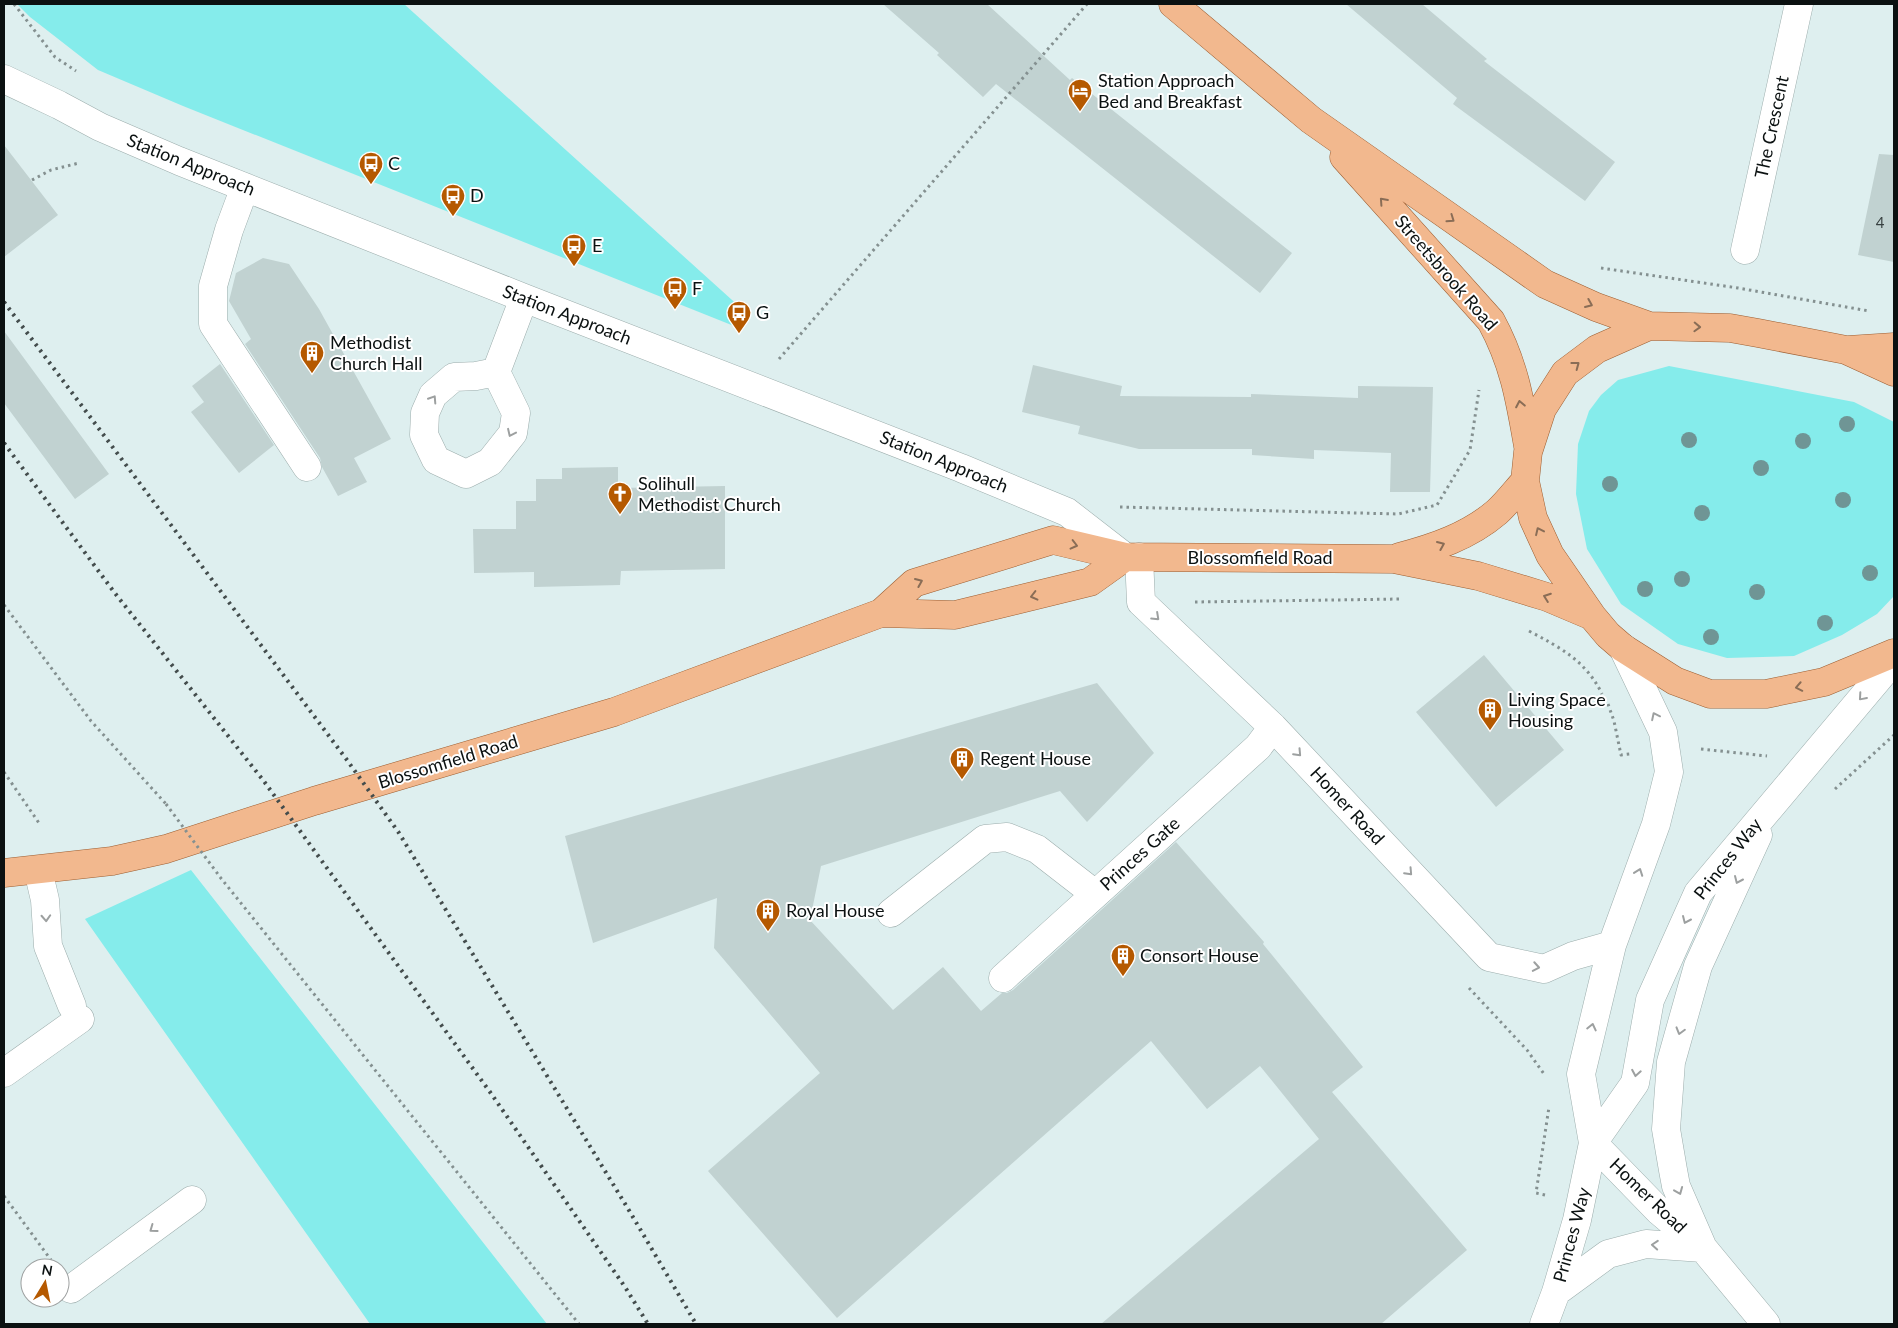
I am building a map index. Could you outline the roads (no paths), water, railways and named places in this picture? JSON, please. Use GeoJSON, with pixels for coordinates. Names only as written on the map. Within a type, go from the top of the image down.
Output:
{"type":"FeatureCollection","features":[{"type":"Feature","properties":{"kind":"main road","name":"Streetsbrook Road"},"geometry":{"type":"LineString","coordinates":[[1173,4],[1311,120],[1545,284],[1596,307],[1649,326]]}},
{"type":"Feature","properties":{"kind":"main road","name":"Streetsbrook Road"},"geometry":{"type":"LineString","coordinates":[[1311,120],[1491,321],[1503,343],[1513,371],[1528,452]]}},
{"type":"Feature","properties":{"kind":"main road"},"geometry":{"type":"LineString","coordinates":[[1894,372],[1846,350],[1730,328],[1649,326],[1597,349],[1565,373],[1542,410],[1528,452],[1526,480],[1533,518],[1550,554],[1592,616],[1608,635],[1623,648],[1675,681],[1710,694],[1766,694],[1824,682],[1894,653]]}},
{"type":"Feature","properties":{"kind":"main road"},"geometry":{"type":"LineString","coordinates":[[1846,350],[1894,347]]}},
{"type":"Feature","properties":{"kind":"main road","name":"Blossomfield Road"},"geometry":{"type":"LineString","coordinates":[[1394,558],[1436,547],[1464,534],[1496,512],[1526,480]]}},
{"type":"Feature","properties":{"kind":"main road","name":"Blossomfield Road"},"geometry":{"type":"LineString","coordinates":[[4,874],[112,860],[166,849],[314,801],[614,712],[882,612],[914,583],[1053,540],[1132,557],[1394,558],[1487,579],[1547,597],[1592,616]]}},
{"type":"Feature","properties":{"kind":"main road","name":"Blossomfield Road"},"geometry":{"type":"LineString","coordinates":[[882,612],[955,615],[1090,582],[1132,557]]}},
{"type":"Feature","properties":{"kind":"street","name":"The Crescent"},"geometry":{"type":"LineString","coordinates":[[1745,250],[1799,4]]}},
{"type":"Feature","properties":{"kind":"street","name":"Station Approach"},"geometry":{"type":"LineString","coordinates":[[4,79],[100,127],[179,161],[1059,508],[1132,557]]}},
{"type":"Feature","properties":{"kind":"street"},"geometry":{"type":"LineString","coordinates":[[245,187],[229,230],[213,286],[213,324],[307,467]]}},
{"type":"Feature","properties":{"kind":"street"},"geometry":{"type":"LineString","coordinates":[[496,372],[524,298]]}},
{"type":"Feature","properties":{"kind":"street","name":"Homer Road"},"geometry":{"type":"LineString","coordinates":[[1132,557],[1140,602],[1273,727],[1489,957],[1544,969],[1573,956],[1612,945]]}},
{"type":"Feature","properties":{"kind":"street","name":"Princes Way"},"geometry":{"type":"LineString","coordinates":[[1544,1324],[1556,1292],[1581,1206],[1593,1143],[1581,1074],[1612,945],[1656,824],[1669,772],[1663,732],[1623,648]]}},
{"type":"Feature","properties":{"kind":"street","name":"Princes Way"},"geometry":{"type":"LineString","coordinates":[[1593,1143],[1635,1083],[1650,1000],[1698,893],[1894,660]]}},
{"type":"Feature","properties":{"kind":"street","name":"Princes Gate"},"geometry":{"type":"LineString","coordinates":[[1004,978],[1258,747],[1273,727]]}},
{"type":"Feature","properties":{"kind":"street"},"geometry":{"type":"LineString","coordinates":[[1703,1248],[1676,1186],[1673,1170],[1666,1129],[1671,1062],[1698,966],[1772,804]]}},
{"type":"Feature","properties":{"kind":"street"},"geometry":{"type":"LineString","coordinates":[[891,914],[984,839],[1007,837],[1037,849],[1095,894]]}},
{"type":"Feature","properties":{"kind":"street"},"geometry":{"type":"LineString","coordinates":[[4,1073],[76,1013],[48,946],[45,900],[38,870]]}},
{"type":"Feature","properties":{"kind":"street","name":"Homer Road"},"geometry":{"type":"LineString","coordinates":[[1593,1143],[1660,1211],[1703,1248],[1766,1324]]}},
{"type":"Feature","properties":{"kind":"street"},"geometry":{"type":"LineString","coordinates":[[71,1289],[192,1200]]}},
{"type":"Feature","properties":{"kind":"street","name":"Homer Road"},"geometry":{"type":"LineString","coordinates":[[1556,1292],[1608,1254],[1646,1244],[1703,1248]]}},
{"type":"Feature","properties":{"kind":"railway"},"geometry":{"type":"LineString","coordinates":[[4,302],[347,760],[399,833],[696,1324]]}},
{"type":"Feature","properties":{"kind":"railway"},"geometry":{"type":"LineString","coordinates":[[4,443],[114,592],[263,780],[490,1092],[625,1287],[648,1324]]}},
{"type":"Feature","properties":{"kind":"place","name":"Station Approach Bed and Breakfast"},"geometry":{"type":"Point","coordinates":[1080,112]}},
{"type":"Feature","properties":{"kind":"place","name":"C"},"geometry":{"type":"Point","coordinates":[371,185]}},
{"type":"Feature","properties":{"kind":"place","name":"D"},"geometry":{"type":"Point","coordinates":[453,217]}},
{"type":"Feature","properties":{"kind":"place","name":"E"},"geometry":{"type":"Point","coordinates":[574,267]}},
{"type":"Feature","properties":{"kind":"place","name":"F"},"geometry":{"type":"Point","coordinates":[675,310]}},
{"type":"Feature","properties":{"kind":"place","name":"G"},"geometry":{"type":"Point","coordinates":[739,334]}},
{"type":"Feature","properties":{"kind":"place","name":"Methodist Church Hall"},"geometry":{"type":"Point","coordinates":[312,374]}},
{"type":"Feature","properties":{"kind":"place","name":"Solihull Methodist Church"},"geometry":{"type":"Point","coordinates":[620,515]}},
{"type":"Feature","properties":{"kind":"place","name":"Living Space Housing"},"geometry":{"type":"Point","coordinates":[1490,731]}},
{"type":"Feature","properties":{"kind":"place","name":"Regent House"},"geometry":{"type":"Point","coordinates":[962,780]}},
{"type":"Feature","properties":{"kind":"place","name":"Royal House"},"geometry":{"type":"Point","coordinates":[768,932]}},
{"type":"Feature","properties":{"kind":"place","name":"Consort House"},"geometry":{"type":"Point","coordinates":[1123,977]}}]}
